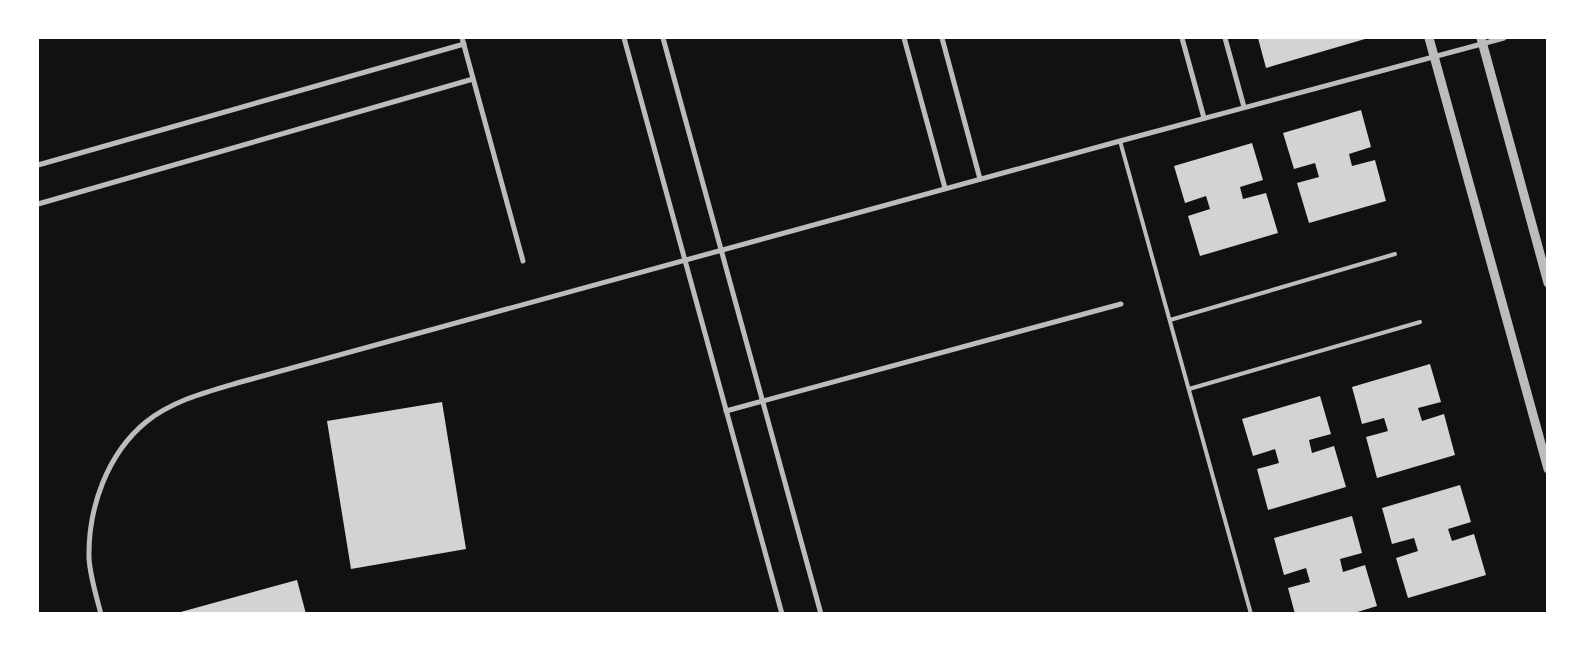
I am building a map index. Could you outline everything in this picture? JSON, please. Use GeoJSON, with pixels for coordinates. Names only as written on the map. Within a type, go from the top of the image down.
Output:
{"type":"FeatureCollection","features":[{"type":"Feature","properties":{"kind":"street"},"geometry":{"type":"LineString","coordinates":[[462,38],[523,261]]}},
{"type":"Feature","properties":{"kind":"street"},"geometry":{"type":"LineString","coordinates":[[624,38],[782,614]]}},
{"type":"Feature","properties":{"kind":"street"},"geometry":{"type":"LineString","coordinates":[[662,38],[821,614]]}},
{"type":"Feature","properties":{"kind":"street"},"geometry":{"type":"LineString","coordinates":[[904,38],[945,188]]}},
{"type":"Feature","properties":{"kind":"street"},"geometry":{"type":"LineString","coordinates":[[942,38],[980,179]]}},
{"type":"Feature","properties":{"kind":"street"},"geometry":{"type":"LineString","coordinates":[[1182,38],[1204,118]]}},
{"type":"Feature","properties":{"kind":"street"},"geometry":{"type":"LineString","coordinates":[[1225,38],[1244,107]]}},
{"type":"Feature","properties":{"kind":"street"},"geometry":{"type":"LineString","coordinates":[[1429,38],[1548,470]]}},
{"type":"Feature","properties":{"kind":"street"},"geometry":{"type":"LineString","coordinates":[[101,614],[89,559],[90,534],[100,489],[114,460],[130,438],[146,422],[168,408],[197,396],[237,383],[1434,55],[1482,40],[1504,38]]}},
{"type":"Feature","properties":{"kind":"street"},"geometry":{"type":"LineString","coordinates":[[1482,40],[1548,283]]}},
{"type":"Feature","properties":{"kind":"street"},"geometry":{"type":"LineString","coordinates":[[38,166],[464,44]]}},
{"type":"Feature","properties":{"kind":"street"},"geometry":{"type":"LineString","coordinates":[[38,204],[473,79]]}},
{"type":"Feature","properties":{"kind":"street"},"geometry":{"type":"LineString","coordinates":[[726,411],[1121,304]]}},
{"type":"Feature","properties":{"kind":"lane"},"geometry":{"type":"LineString","coordinates":[[1120,140],[1250,614]]}},
{"type":"Feature","properties":{"kind":"lane"},"geometry":{"type":"LineString","coordinates":[[1170,320],[1395,254]]}},
{"type":"Feature","properties":{"kind":"lane"},"geometry":{"type":"LineString","coordinates":[[1189,389],[1420,322]]}},
{"type":"Feature","properties":{"kind":"building"},"geometry":{"type":"Polygon","coordinates":[[[1258,38],[1364,38],[1365,39],[1266,68],[1258,38]]]}},
{"type":"Feature","properties":{"kind":"building"},"geometry":{"type":"Polygon","coordinates":[[[1361,110],[1371,147],[1349,154],[1352,166],[1375,160],[1386,201],[1309,223],[1297,183],[1319,177],[1315,163],[1294,169],[1283,133],[1361,110]]]}},
{"type":"Feature","properties":{"kind":"building"},"geometry":{"type":"Polygon","coordinates":[[[1252,143],[1263,180],[1240,187],[1243,199],[1266,193],[1278,233],[1200,256],[1188,216],[1210,209],[1206,196],[1185,203],[1174,166],[1252,143]]]}},
{"type":"Feature","properties":{"kind":"building"},"geometry":{"type":"Polygon","coordinates":[[[1430,364],[1441,402],[1418,408],[1422,421],[1444,414],[1455,455],[1377,478],[1366,437],[1388,431],[1384,418],[1362,424],[1352,387],[1430,364]]]}},
{"type":"Feature","properties":{"kind":"building"},"geometry":{"type":"Polygon","coordinates":[[[1320,396],[1331,434],[1309,440],[1312,453],[1334,446],[1346,487],[1268,510],[1257,469],[1279,463],[1275,449],[1253,456],[1242,419],[1320,396]]]}},
{"type":"Feature","properties":{"kind":"building"},"geometry":{"type":"Polygon","coordinates":[[[442,402],[466,549],[351,569],[327,421],[442,402]]]}},
{"type":"Feature","properties":{"kind":"building"},"geometry":{"type":"Polygon","coordinates":[[[1460,485],[1471,522],[1448,529],[1452,541],[1474,534],[1486,575],[1408,598],[1396,558],[1418,551],[1414,538],[1392,544],[1382,508],[1460,485]]]}},
{"type":"Feature","properties":{"kind":"building"},"geometry":{"type":"Polygon","coordinates":[[[1352,516],[1362,553],[1340,559],[1343,572],[1365,565],[1377,606],[1351,614],[1295,614],[1288,588],[1310,582],[1306,568],[1284,575],[1274,538],[1352,516]]]}},
{"type":"Feature","properties":{"kind":"building"},"geometry":{"type":"Polygon","coordinates":[[[297,580],[306,614],[177,614],[177,613],[297,580]]]}}]}
